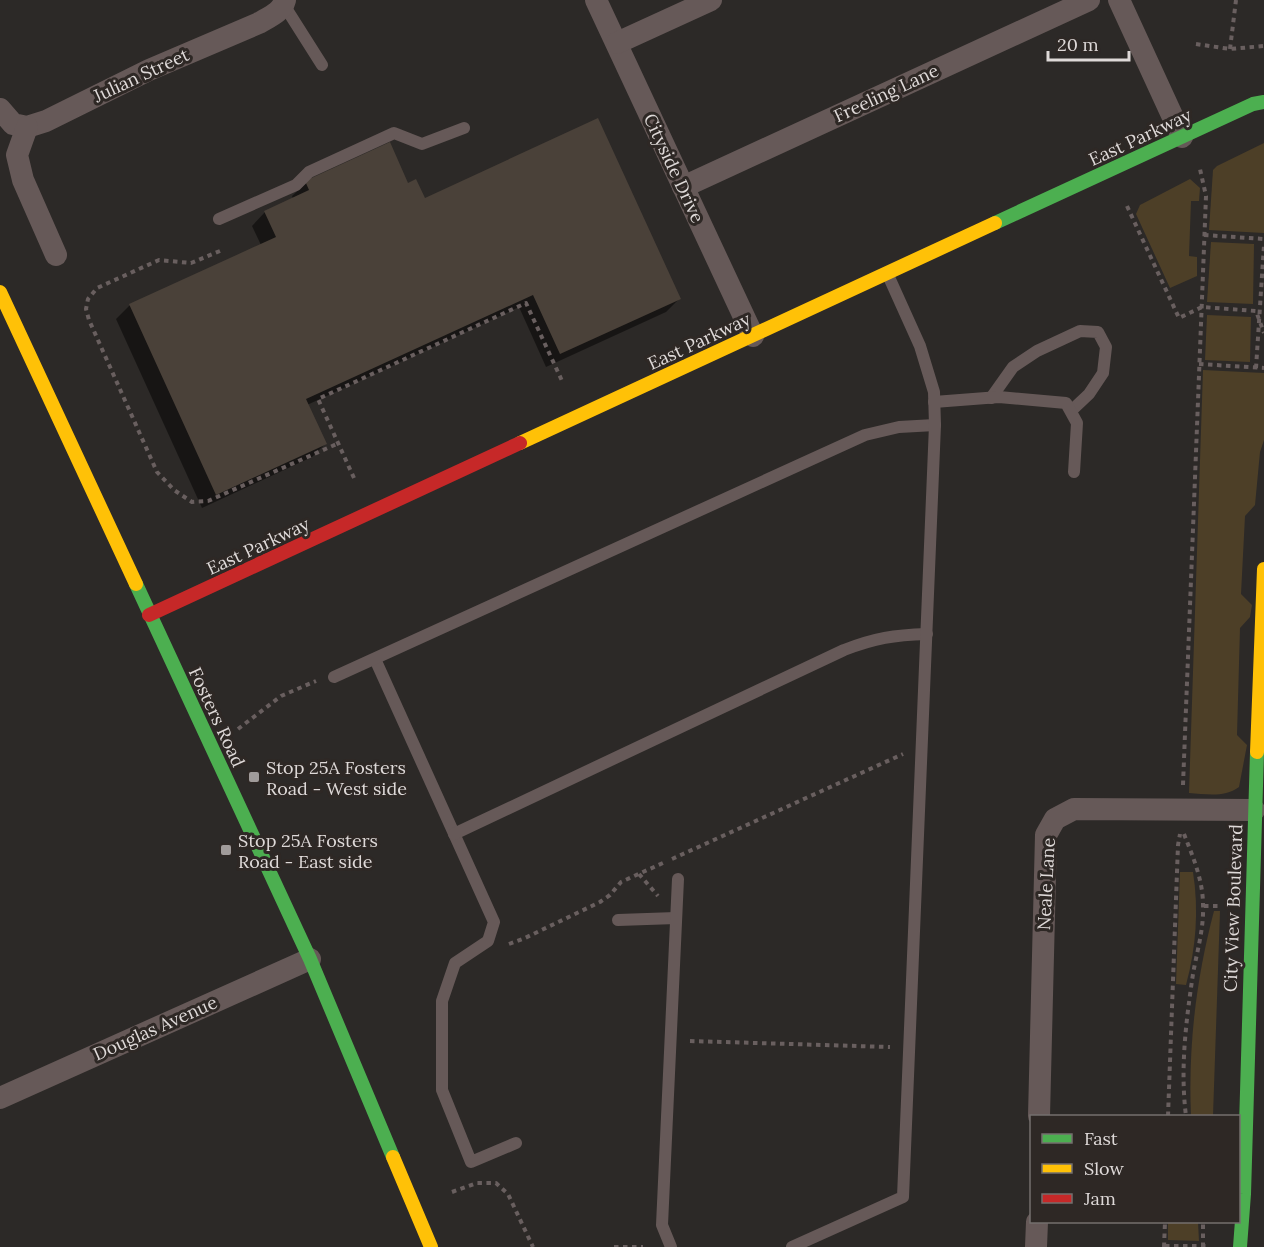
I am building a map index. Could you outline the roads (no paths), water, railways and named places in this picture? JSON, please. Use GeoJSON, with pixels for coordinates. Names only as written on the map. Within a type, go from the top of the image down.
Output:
{"type":"FeatureCollection","features":[{"type":"Feature","properties":{"kind":"street","name":"Cityside Drive"},"geometry":{"type":"LineString","coordinates":[[596,0],[753,336]]}},
{"type":"Feature","properties":{"kind":"street"},"geometry":{"type":"LineString","coordinates":[[616,44],[711,0]]}},
{"type":"Feature","properties":{"kind":"street","name":"Freeling Lane"},"geometry":{"type":"LineString","coordinates":[[683,187],[1089,0]]}},
{"type":"Feature","properties":{"kind":"street"},"geometry":{"type":"LineString","coordinates":[[1119,0],[1182,137]]}},
{"type":"Feature","properties":{"kind":"street","name":"Julian Street"},"geometry":{"type":"LineString","coordinates":[[27,126],[46,121],[149,70],[259,23],[273,15],[284,2]]}},
{"type":"Feature","properties":{"kind":"street","name":"East Parkway"},"geometry":{"type":"LineString","coordinates":[[149,615],[1253,104],[1264,102]]}},
{"type":"Feature","properties":{"kind":"street"},"geometry":{"type":"LineString","coordinates":[[0,109],[13,124],[27,126],[17,154],[23,180],[56,255]]}},
{"type":"Feature","properties":{"kind":"street","name":"Fosters Road"},"geometry":{"type":"LineString","coordinates":[[0,292],[310,959],[431,1247]]}},
{"type":"Feature","properties":{"kind":"street","name":"City View Boulevard"},"geometry":{"type":"LineString","coordinates":[[1240,1247],[1254,1194],[1258,871],[1254,810],[1264,569]]}},
{"type":"Feature","properties":{"kind":"street","name":"Neale Lane"},"geometry":{"type":"LineString","coordinates":[[1039,1115],[1046,835],[1055,819],[1074,809],[1254,810]]}},
{"type":"Feature","properties":{"kind":"street","name":"Douglas Avenue"},"geometry":{"type":"LineString","coordinates":[[0,1098],[310,959]]}},
{"type":"Feature","properties":{"kind":"street","name":"Fosters Road"},"geometry":{"type":"LineString","coordinates":[[409,1192],[437,1247]]}},
{"type":"Feature","properties":{"kind":"street"},"geometry":{"type":"LineString","coordinates":[[1036,1247],[1037,1223]]}},
{"type":"Feature","properties":{"kind":"lane","name":"Julian Street"},"geometry":{"type":"LineString","coordinates":[[284,2],[322,65]]}},
{"type":"Feature","properties":{"kind":"lane"},"geometry":{"type":"LineString","coordinates":[[219,219],[296,185],[309,172],[394,133],[422,144],[464,128]]}},
{"type":"Feature","properties":{"kind":"lane"},"geometry":{"type":"LineString","coordinates":[[792,1247],[903,1197],[935,425],[934,392],[920,346],[887,274]]}},
{"type":"Feature","properties":{"kind":"lane"},"geometry":{"type":"LineString","coordinates":[[991,398],[1013,367],[1037,351],[1080,331],[1098,332],[1106,347],[1103,372],[1089,394],[1071,411]]}},
{"type":"Feature","properties":{"kind":"lane"},"geometry":{"type":"LineString","coordinates":[[934,402],[991,398],[1066,403],[1077,423],[1074,472]]}},
{"type":"Feature","properties":{"kind":"lane"},"geometry":{"type":"LineString","coordinates":[[334,677],[865,435],[899,427],[935,425]]}},
{"type":"Feature","properties":{"kind":"lane"},"geometry":{"type":"LineString","coordinates":[[454,834],[844,650],[871,639],[927,634]]}},
{"type":"Feature","properties":{"kind":"lane"},"geometry":{"type":"LineString","coordinates":[[375,659],[494,921],[488,941],[455,963],[442,1001],[442,1090],[471,1162],[516,1143]]}},
{"type":"Feature","properties":{"kind":"lane"},"geometry":{"type":"LineString","coordinates":[[671,1247],[662,1225],[678,879]]}},
{"type":"Feature","properties":{"kind":"lane"},"geometry":{"type":"LineString","coordinates":[[618,920],[676,918]]}},
{"type":"Feature","properties":{"kind":"place","name":"Stop 25A Fosters Road - West side"},"geometry":{"type":"Point","coordinates":[254,777]}},
{"type":"Feature","properties":{"kind":"place","name":"Stop 25A Fosters Road - East side"},"geometry":{"type":"Point","coordinates":[226,850]}}]}
